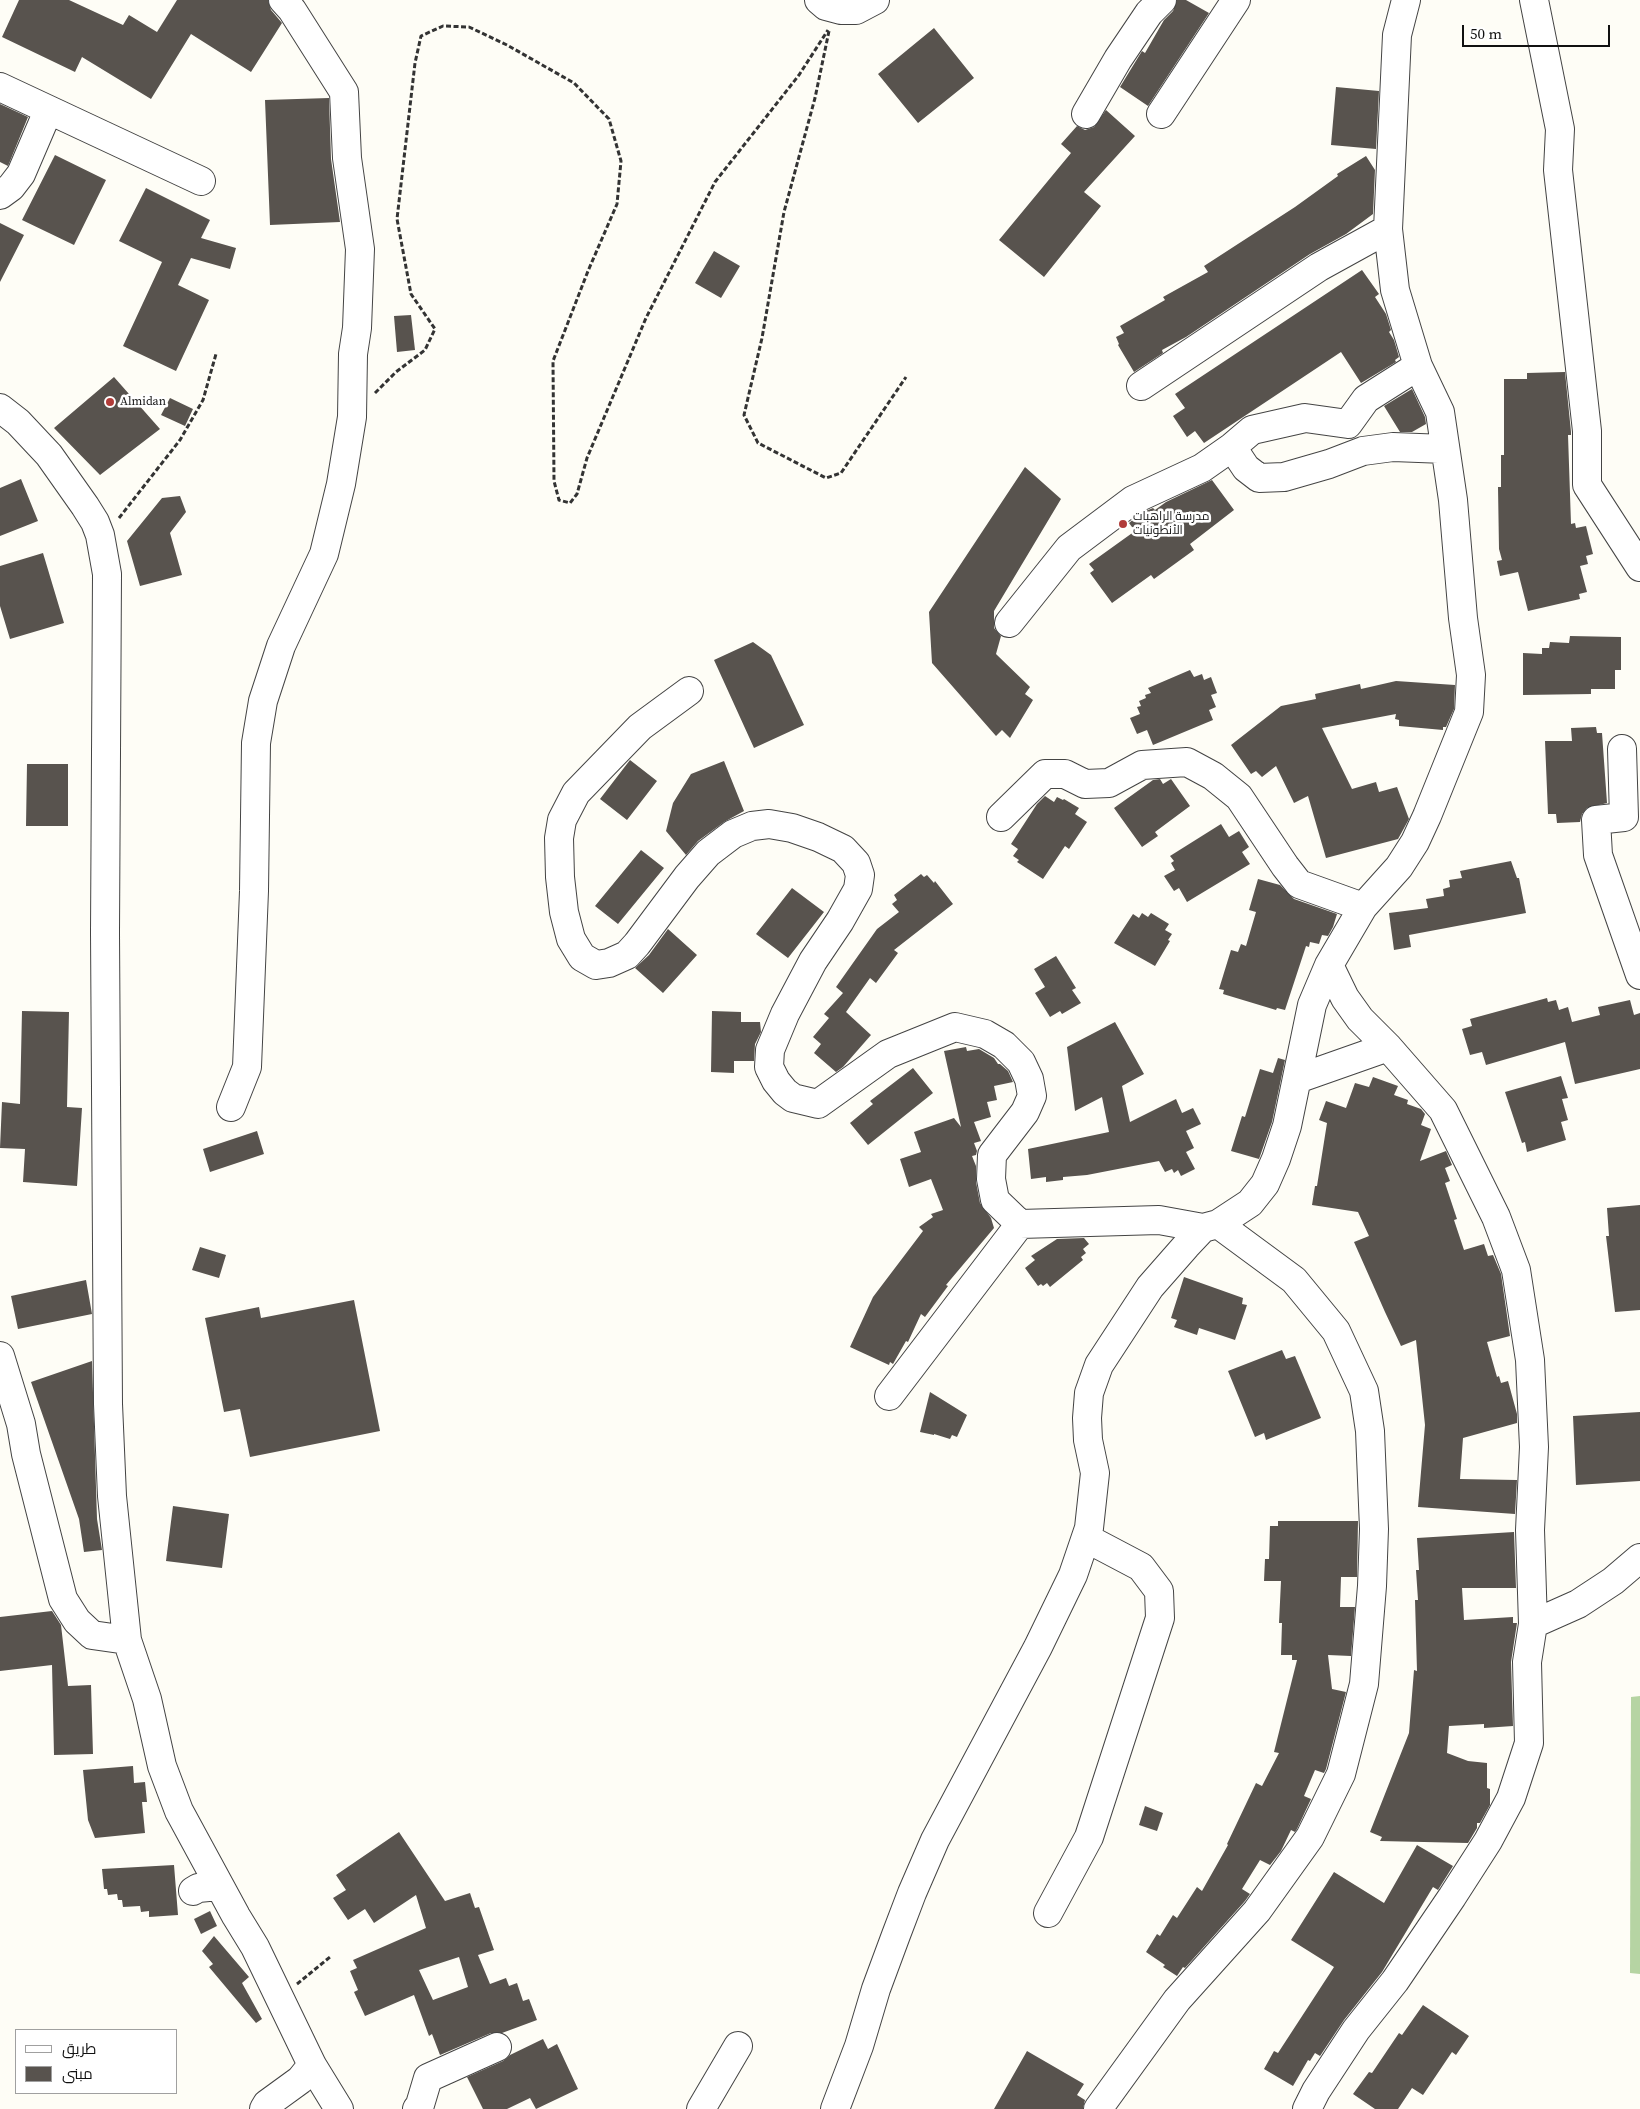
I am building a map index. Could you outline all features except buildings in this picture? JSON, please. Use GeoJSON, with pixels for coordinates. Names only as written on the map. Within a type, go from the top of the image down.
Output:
{"type":"FeatureCollection","features":[{"type":"Feature","properties":{"kind":"street"},"geometry":{"type":"LineString","coordinates":[[231,1107],[247,1067],[254,891],[256,743],[263,701],[281,646],[324,554],[341,484],[352,417],[353,354],[357,328],[360,249],[346,158],[344,92],[292,10],[283,0]]}},
{"type":"Feature","properties":{"kind":"street"},"geometry":{"type":"LineString","coordinates":[[819,0],[826,6],[841,10],[856,10],[875,0]]}},
{"type":"Feature","properties":{"kind":"street"},"geometry":{"type":"LineString","coordinates":[[1086,114],[1118,59],[1149,12],[1162,0]]}},
{"type":"Feature","properties":{"kind":"street"},"geometry":{"type":"LineString","coordinates":[[1161,114],[1236,0]]}},
{"type":"Feature","properties":{"kind":"street"},"geometry":{"type":"LineString","coordinates":[[835,2109],[859,2046],[876,1989],[912,1893],[935,1840],[1057,1611],[1073,1575],[1090,1528],[1095,1473],[1088,1440],[1088,1410],[1089,1393],[1099,1365],[1150,1287],[1210,1226],[1250,1203],[1265,1184],[1287,1126],[1312,1005],[1329,966],[1363,907],[1399,867],[1415,842],[1441,784],[1469,712],[1471,674],[1463,618],[1453,500],[1440,412],[1418,366],[1395,290],[1388,229],[1398,35],[1406,0]]}},
{"type":"Feature","properties":{"kind":"street"},"geometry":{"type":"LineString","coordinates":[[1534,0],[1560,129],[1558,170],[1588,432],[1586,486],[1640,567]]}},
{"type":"Feature","properties":{"kind":"street"},"geometry":{"type":"LineString","coordinates":[[0,87],[201,181]]}},
{"type":"Feature","properties":{"kind":"street"},"geometry":{"type":"LineString","coordinates":[[0,194],[11,187],[21,174],[48,111]]}},
{"type":"Feature","properties":{"kind":"street"},"geometry":{"type":"LineString","coordinates":[[1141,386],[1319,268],[1388,229]]}},
{"type":"Feature","properties":{"kind":"street"},"geometry":{"type":"LineString","coordinates":[[1009,623],[1068,548],[1133,500],[1202,468],[1252,430],[1305,418],[1348,424],[1366,399],[1418,366]]}},
{"type":"Feature","properties":{"kind":"street"},"geometry":{"type":"LineString","coordinates":[[0,408],[18,422],[49,455],[85,506],[95,522],[100,535],[107,574],[105,932],[108,1404],[112,1496],[127,1640],[147,1699],[162,1766],[206,1888],[255,1947],[312,2065],[339,2109]]}},
{"type":"Feature","properties":{"kind":"street"},"geometry":{"type":"LineString","coordinates":[[1232,447],[1246,468],[1259,478],[1284,477],[1330,464],[1363,451],[1393,447],[1445,449]]}},
{"type":"Feature","properties":{"kind":"street"},"geometry":{"type":"LineString","coordinates":[[689,690],[640,727],[626,741],[576,793],[562,820],[559,838],[560,877],[564,912],[571,939],[582,957],[596,965],[609,964],[627,955],[703,859],[733,834],[752,826],[769,824],[792,828],[818,837],[843,849],[856,863],[860,875],[858,889],[813,962],[785,1014],[770,1050],[769,1067],[776,1081],[793,1098],[818,1104],[888,1054],[955,1027],[984,1034],[1004,1045],[1021,1062],[1029,1079],[1032,1096],[1026,1112],[992,1155],[991,1179],[996,1200],[1020,1224],[1159,1220],[1210,1226],[1294,1280],[1336,1331],[1364,1391],[1370,1431],[1374,1529],[1372,1586],[1364,1684],[1341,1774],[1310,1837],[1257,1911],[1177,2000],[1098,2109]]}},
{"type":"Feature","properties":{"kind":"street"},"geometry":{"type":"LineString","coordinates":[[1622,749],[1624,817],[1596,820],[1598,856],[1640,975]]}},
{"type":"Feature","properties":{"kind":"street"},"geometry":{"type":"LineString","coordinates":[[1001,817],[1045,774],[1065,774],[1084,784],[1109,783],[1142,765],[1187,762],[1213,776],[1239,796],[1299,884],[1363,907]]}},
{"type":"Feature","properties":{"kind":"street"},"geometry":{"type":"LineString","coordinates":[[1307,2109],[1316,2091],[1356,2030],[1395,1981],[1457,1889],[1488,1841],[1511,1798],[1529,1743],[1527,1662],[1532,1624],[1530,1530],[1534,1447],[1530,1370],[1516,1270],[1496,1217],[1443,1110],[1388,1046],[1360,1019],[1345,998],[1329,966]]}},
{"type":"Feature","properties":{"kind":"street"},"geometry":{"type":"LineString","coordinates":[[1297,1079],[1388,1046]]}},
{"type":"Feature","properties":{"kind":"street"},"geometry":{"type":"LineString","coordinates":[[889,1396],[1020,1224]]}},
{"type":"Feature","properties":{"kind":"street"},"geometry":{"type":"LineString","coordinates":[[0,1356],[21,1424],[33,1483],[63,1599],[92,1635],[127,1640]]}},
{"type":"Feature","properties":{"kind":"street"},"geometry":{"type":"LineString","coordinates":[[1048,1913],[1089,1837],[1160,1618],[1159,1591],[1141,1567],[1086,1538]]}},
{"type":"Feature","properties":{"kind":"street"},"geometry":{"type":"LineString","coordinates":[[1532,1624],[1578,1604],[1614,1581],[1640,1558]]}},
{"type":"Feature","properties":{"kind":"street"},"geometry":{"type":"LineString","coordinates":[[701,2109],[738,2046]]}},
{"type":"Feature","properties":{"kind":"street"},"geometry":{"type":"LineString","coordinates":[[417,2109],[419,2108],[428,2078],[497,2048]]}},
{"type":"Feature","properties":{"kind":"street"},"geometry":{"type":"LineString","coordinates":[[264,2109],[267,2104],[300,2080],[312,2065]]}},
{"type":"Feature","properties":{"kind":"street"},"geometry":{"type":"LineString","coordinates":[[1119,2109],[1128,2070]]}},
{"type":"Feature","properties":{"kind":"path"},"geometry":{"type":"LineString","coordinates":[[352,417],[396,372],[425,350],[435,328],[411,294],[397,219],[414,63],[421,36],[443,26],[469,27],[507,45],[574,83],[609,119],[621,161],[617,204],[588,271],[554,361],[554,481],[560,500],[570,503],[577,494],[587,458],[646,318],[715,182],[798,75],[831,25],[815,98],[784,212],[762,338],[744,415],[758,443],[826,478],[841,472],[906,377]]}},
{"type":"Feature","properties":{"kind":"path"},"geometry":{"type":"LineString","coordinates":[[100,535],[111,528],[180,440],[202,400],[216,354]]}},
{"type":"Feature","properties":{"kind":"path"},"geometry":{"type":"LineString","coordinates":[[278,1998],[330,1957]]}},
{"type":"Feature","properties":{"kind":"green space"},"geometry":{"type":"Polygon","coordinates":[[[1640,1696],[1640,1974],[1630,1973],[1631,1697],[1640,1696]]]}},
{"type":"Feature","properties":{"kind":"place","name":"Almidan"},"geometry":{"type":"Point","coordinates":[110,402]}},
{"type":"Feature","properties":{"kind":"place","name":"مدرسة الراهبات الأنطونيات"},"geometry":{"type":"Point","coordinates":[1123,524]}}]}
